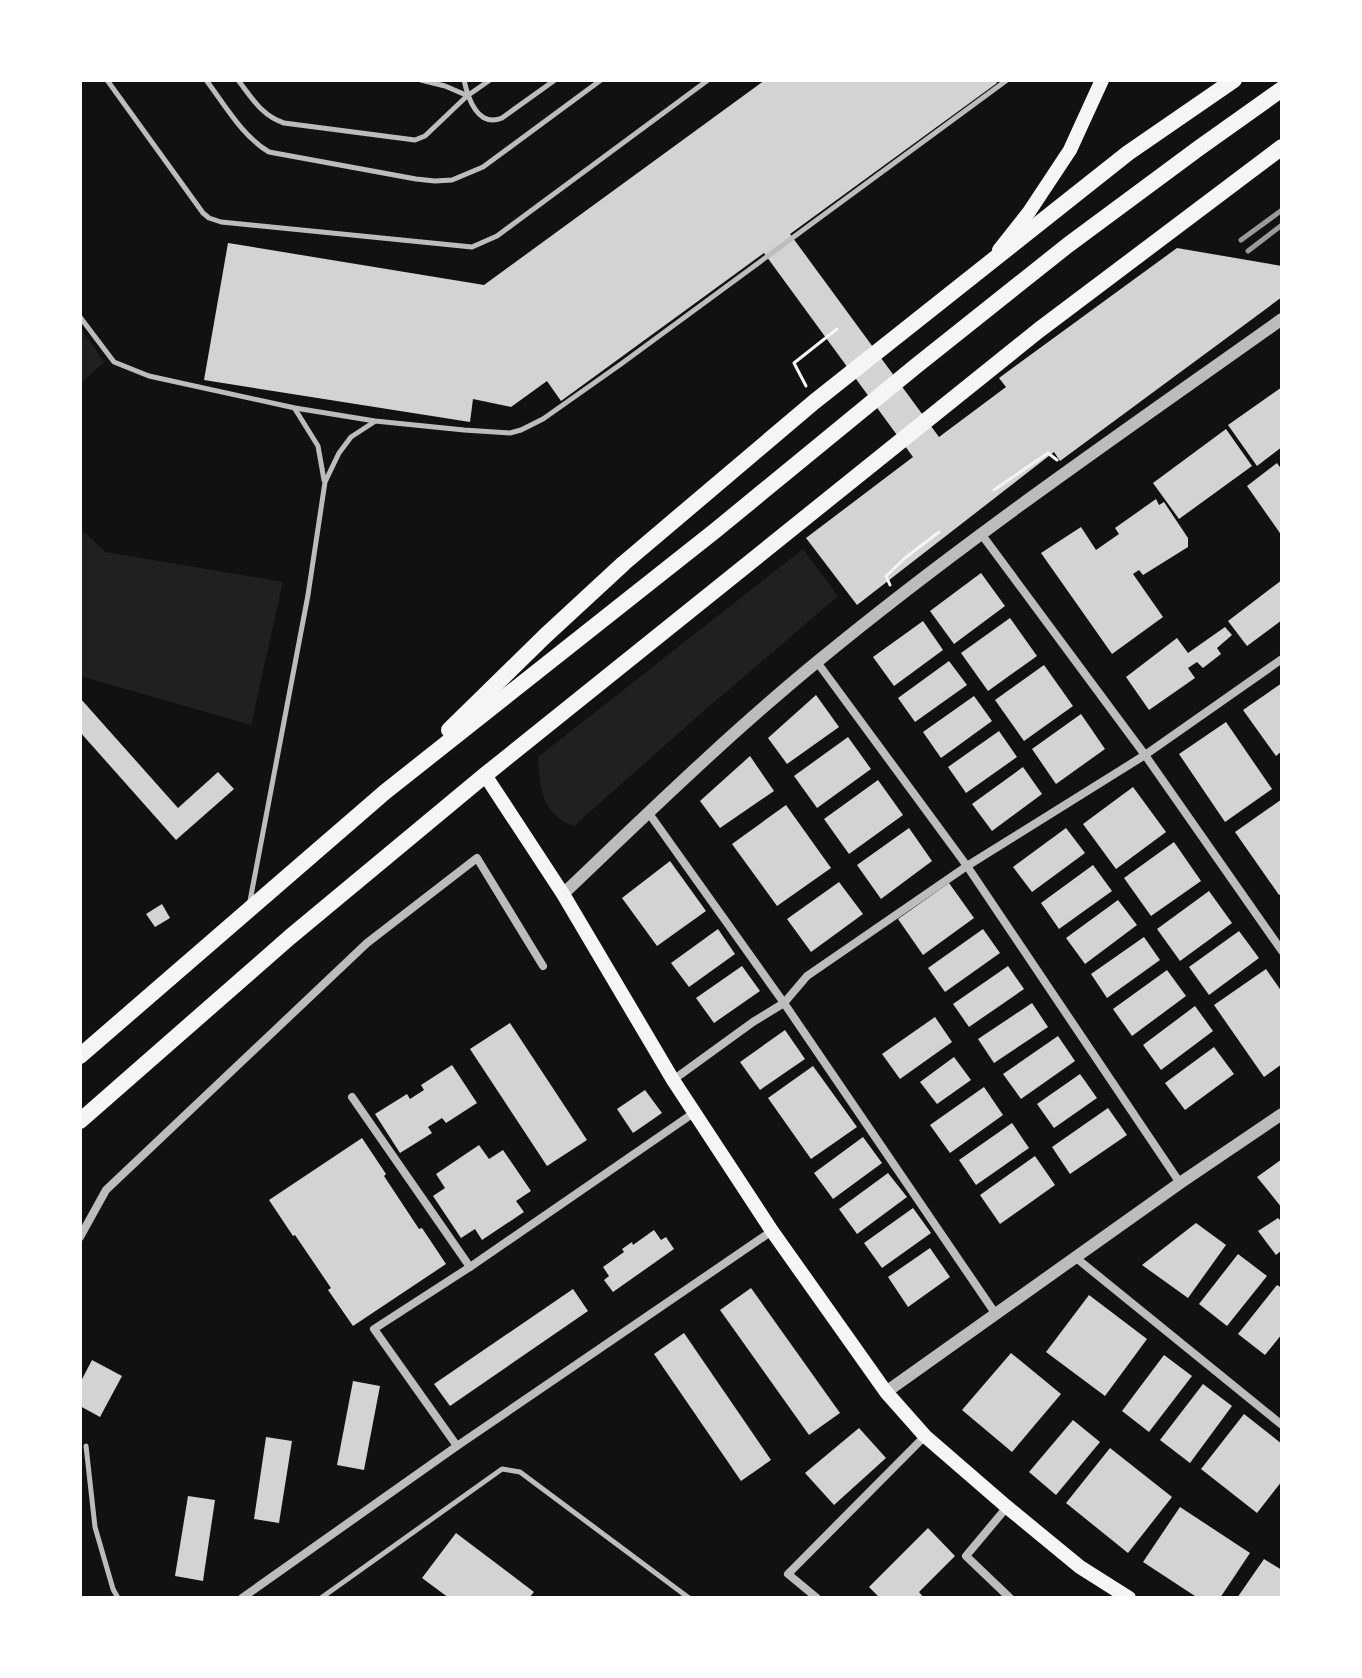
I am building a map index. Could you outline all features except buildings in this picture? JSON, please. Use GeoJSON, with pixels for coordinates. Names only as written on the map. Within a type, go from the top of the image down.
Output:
{"type":"FeatureCollection","features":[{"type":"Feature","properties":{"kind":"highway"},"geometry":{"type":"LineString","coordinates":[[385,792],[613,573],[814,402],[1128,153],[1234,80]]}},
{"type":"Feature","properties":{"kind":"highway"},"geometry":{"type":"LineString","coordinates":[[80,1056],[385,792],[716,530],[1068,245],[1282,89]]}},
{"type":"Feature","properties":{"kind":"highway"},"geometry":{"type":"LineString","coordinates":[[80,1121],[290,937],[485,775],[1039,330],[1282,147]]}},
{"type":"Feature","properties":{"kind":"main road"},"geometry":{"type":"LineString","coordinates":[[986,267],[1029,212],[1070,150],[1102,80]]}},
{"type":"Feature","properties":{"kind":"main road"},"geometry":{"type":"LineString","coordinates":[[485,775],[563,894],[673,1080],[772,1231],[886,1392],[925,1436],[1007,1507],[1080,1567],[1129,1598]]}},
{"type":"Feature","properties":{"kind":"street"},"geometry":{"type":"LineString","coordinates":[[563,894],[648,812],[817,662],[1070,469],[1282,319]]}},
{"type":"Feature","properties":{"kind":"street"},"geometry":{"type":"LineString","coordinates":[[982,535],[1145,755],[1282,951]]}},
{"type":"Feature","properties":{"kind":"street"},"geometry":{"type":"LineString","coordinates":[[673,1080],[784,1003],[807,976],[967,866],[1145,755],[1282,659]]}},
{"type":"Feature","properties":{"kind":"street"},"geometry":{"type":"LineString","coordinates":[[817,662],[967,866],[1180,1183]]}},
{"type":"Feature","properties":{"kind":"street"},"geometry":{"type":"LineString","coordinates":[[648,812],[784,1003],[995,1313]]}},
{"type":"Feature","properties":{"kind":"street"},"geometry":{"type":"LineString","coordinates":[[80,1237],[106,1190],[367,943],[477,858],[543,966]]}},
{"type":"Feature","properties":{"kind":"street"},"geometry":{"type":"LineString","coordinates":[[352,1097],[470,1267]]}},
{"type":"Feature","properties":{"kind":"street"},"geometry":{"type":"LineString","coordinates":[[457,1446],[374,1329],[470,1267],[695,1112]]}},
{"type":"Feature","properties":{"kind":"street"},"geometry":{"type":"LineString","coordinates":[[886,1392],[1282,1114]]}},
{"type":"Feature","properties":{"kind":"street"},"geometry":{"type":"LineString","coordinates":[[242,1598],[457,1446],[772,1231]]}},
{"type":"Feature","properties":{"kind":"street"},"geometry":{"type":"LineString","coordinates":[[1075,1257],[1282,1425]]}},
{"type":"Feature","properties":{"kind":"street"},"geometry":{"type":"LineString","coordinates":[[817,1598],[788,1574],[925,1436]]}},
{"type":"Feature","properties":{"kind":"street"},"geometry":{"type":"LineString","coordinates":[[1007,1507],[966,1556],[1010,1598]]}},
{"type":"Feature","properties":{"kind":"lane"},"geometry":{"type":"LineString","coordinates":[[107,80],[209,218],[221,222],[472,247],[497,236],[708,80]]}},
{"type":"Feature","properties":{"kind":"lane"},"geometry":{"type":"LineString","coordinates":[[206,80],[245,132],[269,152],[416,179],[445,181],[483,167],[601,80]]}},
{"type":"Feature","properties":{"kind":"lane"},"geometry":{"type":"LineString","coordinates":[[238,80],[260,110],[275,120],[415,140],[425,136],[467,96],[490,80]]}},
{"type":"Feature","properties":{"kind":"lane"},"geometry":{"type":"LineString","coordinates":[[421,80],[467,96]]}},
{"type":"Feature","properties":{"kind":"lane"},"geometry":{"type":"LineString","coordinates":[[464,80],[467,96],[482,118],[494,121],[555,80]]}},
{"type":"Feature","properties":{"kind":"lane"},"geometry":{"type":"LineString","coordinates":[[80,317],[114,362],[149,376],[295,408],[375,421],[510,433],[531,426],[621,364],[1007,80]]}},
{"type":"Feature","properties":{"kind":"lane"},"geometry":{"type":"LineString","coordinates":[[295,408],[318,446],[325,482]]}},
{"type":"Feature","properties":{"kind":"lane"},"geometry":{"type":"LineString","coordinates":[[248,910],[308,595],[325,482],[343,446],[375,421]]}},
{"type":"Feature","properties":{"kind":"lane"},"geometry":{"type":"LineString","coordinates":[[86,1446],[95,1527],[118,1598]]}},
{"type":"Feature","properties":{"kind":"lane"},"geometry":{"type":"LineString","coordinates":[[321,1598],[502,1469],[520,1472],[689,1598]]}},
{"type":"Feature","properties":{"kind":"path"},"geometry":{"type":"LineString","coordinates":[[814,402],[794,363],[837,329]]}},
{"type":"Feature","properties":{"kind":"path"},"geometry":{"type":"LineString","coordinates":[[994,490],[1048,453],[1070,469]]}},
{"type":"Feature","properties":{"kind":"path"},"geometry":{"type":"LineString","coordinates":[[897,599],[886,576],[939,532]]}},
{"type":"Feature","properties":{"kind":"shaded area"},"geometry":{"type":"Polygon","coordinates":[[[80,327],[104,362],[80,384],[80,327]]]}},
{"type":"Feature","properties":{"kind":"shaded area"},"geometry":{"type":"Polygon","coordinates":[[[80,529],[106,552],[283,582],[251,725],[80,676],[80,529]]]}},
{"type":"Feature","properties":{"kind":"shaded area"},"geometry":{"type":"Polygon","coordinates":[[[803,549],[838,596],[574,826],[555,815],[541,789],[538,757],[803,549]]]}},
{"type":"Feature","properties":{"kind":"railway"},"geometry":{"type":"LineString","coordinates":[[1241,240],[1282,210]]}},
{"type":"Feature","properties":{"kind":"railway"},"geometry":{"type":"LineString","coordinates":[[1248,251],[1282,225]]}}]}
